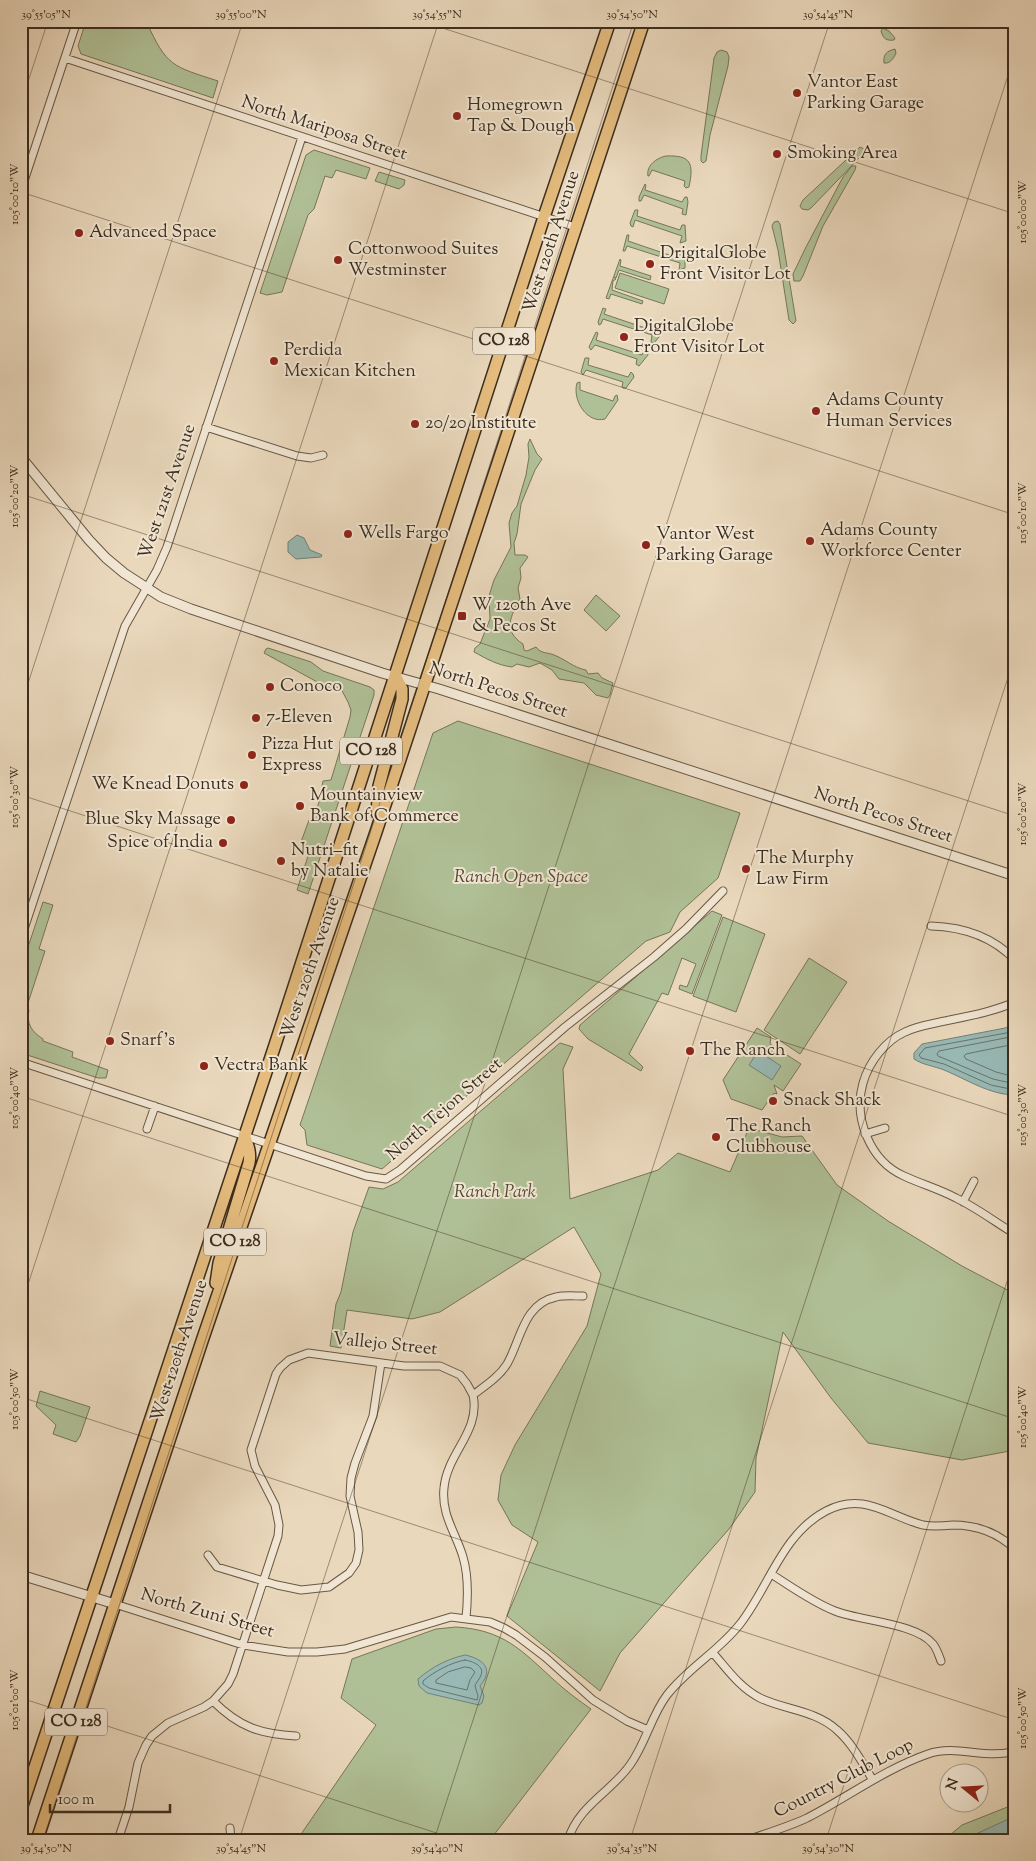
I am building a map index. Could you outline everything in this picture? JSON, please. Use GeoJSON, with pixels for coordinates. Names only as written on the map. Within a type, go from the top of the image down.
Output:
{"type":"FeatureCollection","features":[{"type":"Feature","properties":{"kind":"main road","name":"West 120th Avenue"},"geometry":{"type":"LineString","coordinates":[[21,1809],[396,678],[544,217],[610,21]]}},
{"type":"Feature","properties":{"kind":"main road","name":"West 120th Avenue"},"geometry":{"type":"LineString","coordinates":[[37,1840],[210,1316],[376,832],[644,21]]}},
{"type":"Feature","properties":{"kind":"main road"},"geometry":{"type":"LineString","coordinates":[[376,832],[380,786],[402,698],[402,689],[396,678]]}},
{"type":"Feature","properties":{"kind":"main road"},"geometry":{"type":"LineString","coordinates":[[210,1316],[219,1263],[249,1164],[250,1156],[244,1135]]}},
{"type":"Feature","properties":{"kind":"street"},"geometry":{"type":"LineString","coordinates":[[21,190],[77,21]]}},
{"type":"Feature","properties":{"kind":"street","name":"North Mariposa Street"},"geometry":{"type":"LineString","coordinates":[[65,58],[575,227]]}},
{"type":"Feature","properties":{"kind":"street","name":"West 121st Avenue"},"geometry":{"type":"LineString","coordinates":[[21,938],[125,626],[157,570],[167,547],[302,137]]}},
{"type":"Feature","properties":{"kind":"street"},"geometry":{"type":"LineString","coordinates":[[206,427],[297,456],[311,458],[323,455]]}},
{"type":"Feature","properties":{"kind":"street","name":"North Pecos Street"},"geometry":{"type":"LineString","coordinates":[[21,457],[106,558],[147,588],[168,600],[396,678],[425,684],[1015,876]]}},
{"type":"Feature","properties":{"kind":"street","name":"North Tejon Street"},"geometry":{"type":"LineString","coordinates":[[21,1062],[366,1176],[380,1179],[389,1177],[565,1027],[654,957],[686,929],[723,891]]}},
{"type":"Feature","properties":{"kind":"street"},"geometry":{"type":"LineString","coordinates":[[931,926],[958,928],[981,936],[1000,946],[1015,960]]}},
{"type":"Feature","properties":{"kind":"street"},"geometry":{"type":"LineString","coordinates":[[1015,1002],[984,1013],[934,1023],[904,1032],[894,1039],[877,1055],[867,1072],[861,1088],[860,1111],[865,1134],[872,1148],[890,1168],[902,1176],[963,1202],[1015,1234]]}},
{"type":"Feature","properties":{"kind":"street"},"geometry":{"type":"LineString","coordinates":[[147,1129],[155,1106]]}},
{"type":"Feature","properties":{"kind":"street"},"geometry":{"type":"LineString","coordinates":[[865,1134],[885,1128]]}},
{"type":"Feature","properties":{"kind":"street"},"geometry":{"type":"LineString","coordinates":[[963,1202],[974,1181]]}},
{"type":"Feature","properties":{"kind":"street"},"geometry":{"type":"LineString","coordinates":[[466,1618],[468,1588],[464,1560],[446,1515],[443,1497],[447,1471],[474,1419],[475,1405],[473,1395],[494,1380],[504,1369],[526,1319],[540,1304],[554,1297],[583,1296]]}},
{"type":"Feature","properties":{"kind":"street","name":"Vallejo Street"},"geometry":{"type":"LineString","coordinates":[[264,1581],[279,1525],[275,1505],[255,1466],[251,1450],[276,1374],[283,1364],[299,1355],[308,1353],[404,1366],[435,1365],[445,1367],[460,1375],[473,1395]]}},
{"type":"Feature","properties":{"kind":"street"},"geometry":{"type":"LineString","coordinates":[[208,1555],[217,1567],[301,1590],[323,1588],[339,1582],[354,1567],[358,1555],[359,1541],[350,1496],[351,1478],[354,1463],[373,1416],[381,1363]]}},
{"type":"Feature","properties":{"kind":"street"},"geometry":{"type":"LineString","coordinates":[[568,1840],[574,1826],[590,1805],[632,1764],[656,1712],[667,1695],[740,1624],[792,1542],[814,1519],[834,1507],[850,1503],[872,1506],[924,1525],[978,1528],[1003,1540],[1015,1550]]}},
{"type":"Feature","properties":{"kind":"street"},"geometry":{"type":"LineString","coordinates":[[771,1574],[834,1610],[862,1619],[898,1626],[925,1637],[933,1643],[941,1661]]}},
{"type":"Feature","properties":{"kind":"street","name":"North Zuni Street"},"geometry":{"type":"LineString","coordinates":[[21,1575],[243,1645],[288,1652],[331,1651],[357,1646],[436,1620],[451,1617],[490,1622],[504,1628],[545,1657],[592,1700],[648,1730]]}},
{"type":"Feature","properties":{"kind":"street"},"geometry":{"type":"LineString","coordinates":[[118,1840],[129,1807],[138,1763],[146,1745],[152,1736],[168,1723],[213,1701],[228,1684],[264,1581]]}},
{"type":"Feature","properties":{"kind":"street"},"geometry":{"type":"LineString","coordinates":[[712,1653],[738,1682],[752,1693],[769,1702],[816,1716],[836,1729],[854,1749],[872,1780]]}},
{"type":"Feature","properties":{"kind":"street"},"geometry":{"type":"LineString","coordinates":[[213,1701],[226,1713],[250,1728],[271,1734],[296,1736]]}},
{"type":"Feature","properties":{"kind":"street","name":"Country Club Loop"},"geometry":{"type":"LineString","coordinates":[[747,1840],[785,1828],[808,1818],[872,1780],[932,1753],[945,1751],[967,1752],[992,1756],[1015,1751]]}},
{"type":"Feature","properties":{"kind":"street"},"geometry":{"type":"LineString","coordinates":[[230,1828],[231,1840]]}},
{"type":"Feature","properties":{"kind":"green space"},"geometry":{"type":"Polygon","coordinates":[[[86,21],[146,21],[160,48],[173,63],[190,72],[218,81],[213,98],[81,54],[78,46],[86,21]]]}},
{"type":"Feature","properties":{"kind":"green space"},"geometry":{"type":"Polygon","coordinates":[[[883,28],[889,31],[895,38],[894,40],[884,38],[881,31],[883,28]]]}},
{"type":"Feature","properties":{"kind":"green space"},"geometry":{"type":"Polygon","coordinates":[[[895,49],[896,53],[893,59],[888,63],[884,63],[886,53],[895,49]]]}},
{"type":"Feature","properties":{"kind":"green space"},"geometry":{"type":"Polygon","coordinates":[[[721,50],[727,52],[729,57],[728,66],[710,135],[706,161],[703,163],[701,156],[714,58],[717,52],[721,50]]]}},
{"type":"Feature","properties":{"kind":"green space"},"geometry":{"type":"Polygon","coordinates":[[[860,147],[864,149],[860,157],[811,208],[808,210],[802,209],[800,206],[803,200],[860,147]]]}},
{"type":"Feature","properties":{"kind":"green space"},"geometry":{"type":"Polygon","coordinates":[[[314,150],[370,168],[366,179],[336,170],[332,178],[325,176],[314,209],[308,215],[282,292],[267,295],[260,293],[306,155],[314,150]]]}},
{"type":"Feature","properties":{"kind":"green space"},"geometry":{"type":"Polygon","coordinates":[[[666,156],[681,157],[689,162],[691,172],[689,187],[686,188],[684,186],[685,181],[652,170],[648,176],[652,163],[666,156]]]}},
{"type":"Feature","properties":{"kind":"green space"},"geometry":{"type":"Polygon","coordinates":[[[852,166],[856,166],[855,170],[823,226],[803,276],[800,281],[794,281],[793,274],[806,247],[843,177],[852,166]]]}},
{"type":"Feature","properties":{"kind":"green space"},"geometry":{"type":"Polygon","coordinates":[[[379,172],[405,180],[404,185],[399,189],[375,181],[379,172]]]}},
{"type":"Feature","properties":{"kind":"green space"},"geometry":{"type":"Polygon","coordinates":[[[645,184],[645,190],[682,202],[687,197],[686,215],[682,214],[683,209],[644,195],[641,201],[639,201],[645,184]]]}},
{"type":"Feature","properties":{"kind":"green space"},"geometry":{"type":"Polygon","coordinates":[[[635,210],[638,210],[637,216],[680,230],[682,225],[685,225],[686,241],[680,243],[682,236],[635,220],[633,227],[631,226],[630,223],[635,210]]]}},
{"type":"Feature","properties":{"kind":"green space"},"geometry":{"type":"Polygon","coordinates":[[[778,221],[796,321],[793,324],[789,320],[778,250],[772,226],[774,222],[778,221]]]}},
{"type":"Feature","properties":{"kind":"green space"},"geometry":{"type":"Polygon","coordinates":[[[627,235],[629,235],[628,241],[678,258],[680,252],[683,252],[685,255],[685,268],[679,270],[680,263],[627,246],[625,251],[623,251],[627,235]]]}},
{"type":"Feature","properties":{"kind":"green space"},"geometry":{"type":"Polygon","coordinates":[[[620,259],[620,266],[651,276],[650,280],[619,270],[616,278],[614,277],[616,279],[613,281],[612,290],[643,301],[642,304],[611,294],[609,299],[606,298],[620,259]]]}},
{"type":"Feature","properties":{"kind":"green space"},"geometry":{"type":"Polygon","coordinates":[[[620,273],[669,289],[664,304],[615,288],[620,273]]]}},
{"type":"Feature","properties":{"kind":"green space"},"geometry":{"type":"Polygon","coordinates":[[[603,308],[606,309],[604,314],[657,332],[659,326],[661,326],[664,331],[654,343],[651,342],[652,335],[603,319],[599,325],[598,322],[603,308]]]}},
{"type":"Feature","properties":{"kind":"green space"},"geometry":{"type":"Polygon","coordinates":[[[596,332],[598,333],[596,340],[642,355],[645,349],[648,351],[648,355],[639,366],[636,364],[637,359],[595,345],[591,350],[589,347],[596,332]]]}},
{"type":"Feature","properties":{"kind":"green space"},"geometry":{"type":"Polygon","coordinates":[[[585,358],[589,358],[588,365],[628,377],[631,372],[634,377],[626,388],[623,388],[623,382],[586,370],[583,375],[581,372],[585,358]]]}},
{"type":"Feature","properties":{"kind":"green space"},"geometry":{"type":"Polygon","coordinates":[[[580,382],[580,390],[613,401],[617,395],[618,400],[605,419],[598,420],[592,418],[582,409],[576,390],[577,383],[580,382]]]}},
{"type":"Feature","properties":{"kind":"green space"},"geometry":{"type":"Polygon","coordinates":[[[530,439],[537,454],[542,459],[535,470],[521,504],[514,543],[515,555],[525,555],[528,557],[520,568],[521,578],[518,588],[520,599],[511,618],[511,629],[517,639],[523,644],[524,650],[527,651],[536,647],[542,652],[554,655],[586,670],[588,674],[598,673],[602,678],[613,683],[608,698],[596,695],[584,683],[559,679],[552,670],[540,663],[529,667],[517,664],[512,667],[497,663],[474,652],[475,648],[480,644],[490,619],[489,596],[494,580],[511,547],[509,523],[512,513],[517,506],[526,475],[530,439]]]}},
{"type":"Feature","properties":{"kind":"green space"},"geometry":{"type":"Polygon","coordinates":[[[596,595],[620,616],[606,631],[584,610],[596,595]]]}},
{"type":"Feature","properties":{"kind":"green space"},"geometry":{"type":"Polygon","coordinates":[[[268,648],[311,662],[323,671],[374,690],[374,695],[308,894],[297,890],[309,853],[301,842],[309,820],[314,817],[323,790],[323,781],[331,780],[351,710],[340,687],[332,690],[264,653],[268,648]]]}},
{"type":"Feature","properties":{"kind":"green space","name":"Ranch Open Space"},"geometry":{"type":"Polygon","coordinates":[[[458,721],[740,813],[718,878],[680,912],[670,932],[646,941],[382,1169],[307,1145],[305,1130],[300,1125],[433,733],[458,721]]]}},
{"type":"Feature","properties":{"kind":"green space"},"geometry":{"type":"Polygon","coordinates":[[[43,902],[53,905],[39,949],[45,951],[26,1009],[29,1010],[29,1023],[43,1041],[73,1052],[72,1057],[108,1070],[106,1078],[98,1078],[21,1053],[21,968],[43,902]]]}},
{"type":"Feature","properties":{"kind":"green space"},"geometry":{"type":"Polygon","coordinates":[[[712,911],[722,915],[692,994],[679,989],[680,985],[687,987],[696,964],[682,958],[668,995],[662,993],[629,1054],[643,1067],[641,1071],[588,1039],[579,1029],[580,1025],[712,911]]]}},
{"type":"Feature","properties":{"kind":"green space"},"geometry":{"type":"Polygon","coordinates":[[[723,917],[765,934],[736,1012],[693,996],[723,917]]]}},
{"type":"Feature","properties":{"kind":"green space"},"geometry":{"type":"Polygon","coordinates":[[[809,958],[847,982],[800,1054],[764,1030],[809,958]]]}},
{"type":"Feature","properties":{"kind":"green space"},"geometry":{"type":"Polygon","coordinates":[[[757,1028],[771,1037],[770,1044],[801,1064],[783,1091],[774,1085],[777,1094],[774,1093],[762,1110],[731,1099],[723,1080],[757,1028]]]}},
{"type":"Feature","properties":{"kind":"green space","name":"Ranch Park"},"geometry":{"type":"Polygon","coordinates":[[[560,1043],[573,1047],[563,1069],[570,1199],[658,1170],[678,1153],[730,1172],[749,1128],[782,1137],[802,1136],[837,1185],[888,1221],[962,1266],[1015,1294],[1015,1450],[962,1460],[868,1443],[831,1398],[783,1332],[756,1458],[755,1492],[729,1529],[620,1653],[600,1691],[507,1616],[538,1542],[512,1525],[498,1500],[501,1475],[515,1445],[587,1326],[601,1274],[574,1227],[440,1312],[412,1319],[347,1310],[341,1348],[330,1346],[336,1304],[341,1292],[353,1232],[369,1187],[383,1189],[398,1182],[560,1043]]]}},
{"type":"Feature","properties":{"kind":"green space"},"geometry":{"type":"Polygon","coordinates":[[[40,1391],[90,1407],[76,1442],[53,1434],[56,1425],[36,1406],[40,1391]]]}},
{"type":"Feature","properties":{"kind":"green space"},"geometry":{"type":"Polygon","coordinates":[[[456,1627],[487,1632],[511,1643],[532,1659],[568,1692],[591,1709],[490,1840],[297,1840],[376,1725],[341,1698],[352,1659],[436,1629],[456,1627]]]}},
{"type":"Feature","properties":{"kind":"green space"},"geometry":{"type":"Polygon","coordinates":[[[1015,1804],[1015,1840],[944,1840],[962,1825],[1015,1804]]]}},
{"type":"Feature","properties":{"kind":"water"},"geometry":{"type":"Polygon","coordinates":[[[297,535],[304,538],[310,550],[322,555],[321,557],[296,559],[288,552],[288,542],[297,535]]]}},
{"type":"Feature","properties":{"kind":"water"},"geometry":{"type":"Polygon","coordinates":[[[1015,1024],[1015,1095],[996,1092],[978,1086],[944,1070],[914,1059],[914,1053],[922,1044],[1005,1028],[1015,1024]]]}},
{"type":"Feature","properties":{"kind":"water"},"geometry":{"type":"Polygon","coordinates":[[[758,1051],[781,1066],[772,1080],[749,1065],[758,1051]]]}},
{"type":"Feature","properties":{"kind":"water"},"geometry":{"type":"Polygon","coordinates":[[[465,1655],[481,1661],[486,1668],[486,1676],[480,1686],[484,1696],[482,1703],[479,1705],[427,1693],[419,1686],[418,1679],[429,1671],[446,1661],[465,1655]]]}},
{"type":"Feature","properties":{"kind":"water"},"geometry":{"type":"Polygon","coordinates":[[[1015,1816],[1015,1840],[963,1840],[1015,1816]]]}},
{"type":"Feature","properties":{"kind":"place","name":"Vantor East Parking Garage"},"geometry":{"type":"Point","coordinates":[797,93]}},
{"type":"Feature","properties":{"kind":"place","name":"Homegrown Tap & Dough"},"geometry":{"type":"Point","coordinates":[457,116]}},
{"type":"Feature","properties":{"kind":"place","name":"Smoking Area"},"geometry":{"type":"Point","coordinates":[777,154]}},
{"type":"Feature","properties":{"kind":"place","name":"Advanced Space"},"geometry":{"type":"Point","coordinates":[79,233]}},
{"type":"Feature","properties":{"kind":"place","name":"Cottonwood Suites Westminster"},"geometry":{"type":"Point","coordinates":[338,260]}},
{"type":"Feature","properties":{"kind":"place","name":"DrigitalGlobe Front Visitor Lot"},"geometry":{"type":"Point","coordinates":[650,264]}},
{"type":"Feature","properties":{"kind":"place","name":"DigitalGlobe Front Visitor Lot"},"geometry":{"type":"Point","coordinates":[624,337]}},
{"type":"Feature","properties":{"kind":"place","name":"Perdida Mexican Kitchen"},"geometry":{"type":"Point","coordinates":[274,361]}},
{"type":"Feature","properties":{"kind":"place","name":"Adams County Human Services"},"geometry":{"type":"Point","coordinates":[816,411]}},
{"type":"Feature","properties":{"kind":"place","name":"20/20 Institute"},"geometry":{"type":"Point","coordinates":[415,424]}},
{"type":"Feature","properties":{"kind":"place","name":"Wells Fargo"},"geometry":{"type":"Point","coordinates":[348,534]}},
{"type":"Feature","properties":{"kind":"place","name":"Adams County Workforce Center"},"geometry":{"type":"Point","coordinates":[810,541]}},
{"type":"Feature","properties":{"kind":"place","name":"Vantor West Parking Garage"},"geometry":{"type":"Point","coordinates":[646,545]}},
{"type":"Feature","properties":{"kind":"place","name":"W 120th Ave & Pecos St"},"geometry":{"type":"Point","coordinates":[462,616]}},
{"type":"Feature","properties":{"kind":"place","name":"Conoco"},"geometry":{"type":"Point","coordinates":[270,687]}},
{"type":"Feature","properties":{"kind":"place","name":"7-Eleven"},"geometry":{"type":"Point","coordinates":[256,718]}},
{"type":"Feature","properties":{"kind":"place","name":"Pizza Hut Express"},"geometry":{"type":"Point","coordinates":[252,755]}},
{"type":"Feature","properties":{"kind":"place","name":"We Knead Donuts"},"geometry":{"type":"Point","coordinates":[244,785]}},
{"type":"Feature","properties":{"kind":"place","name":"Mountainview Bank of Commerce"},"geometry":{"type":"Point","coordinates":[300,806]}},
{"type":"Feature","properties":{"kind":"place","name":"Blue Sky Massage"},"geometry":{"type":"Point","coordinates":[231,820]}},
{"type":"Feature","properties":{"kind":"place","name":"Spice of India"},"geometry":{"type":"Point","coordinates":[223,843]}},
{"type":"Feature","properties":{"kind":"place","name":"Nutri–fit by Natalie"},"geometry":{"type":"Point","coordinates":[281,861]}},
{"type":"Feature","properties":{"kind":"place","name":"The Murphy Law Firm"},"geometry":{"type":"Point","coordinates":[746,869]}},
{"type":"Feature","properties":{"kind":"place","name":"Snarf's"},"geometry":{"type":"Point","coordinates":[110,1041]}},
{"type":"Feature","properties":{"kind":"place","name":"The Ranch"},"geometry":{"type":"Point","coordinates":[690,1051]}},
{"type":"Feature","properties":{"kind":"place","name":"Vectra Bank"},"geometry":{"type":"Point","coordinates":[204,1066]}},
{"type":"Feature","properties":{"kind":"place","name":"Snack Shack"},"geometry":{"type":"Point","coordinates":[773,1101]}},
{"type":"Feature","properties":{"kind":"place","name":"The Ranch Clubhouse"},"geometry":{"type":"Point","coordinates":[716,1137]}}]}
